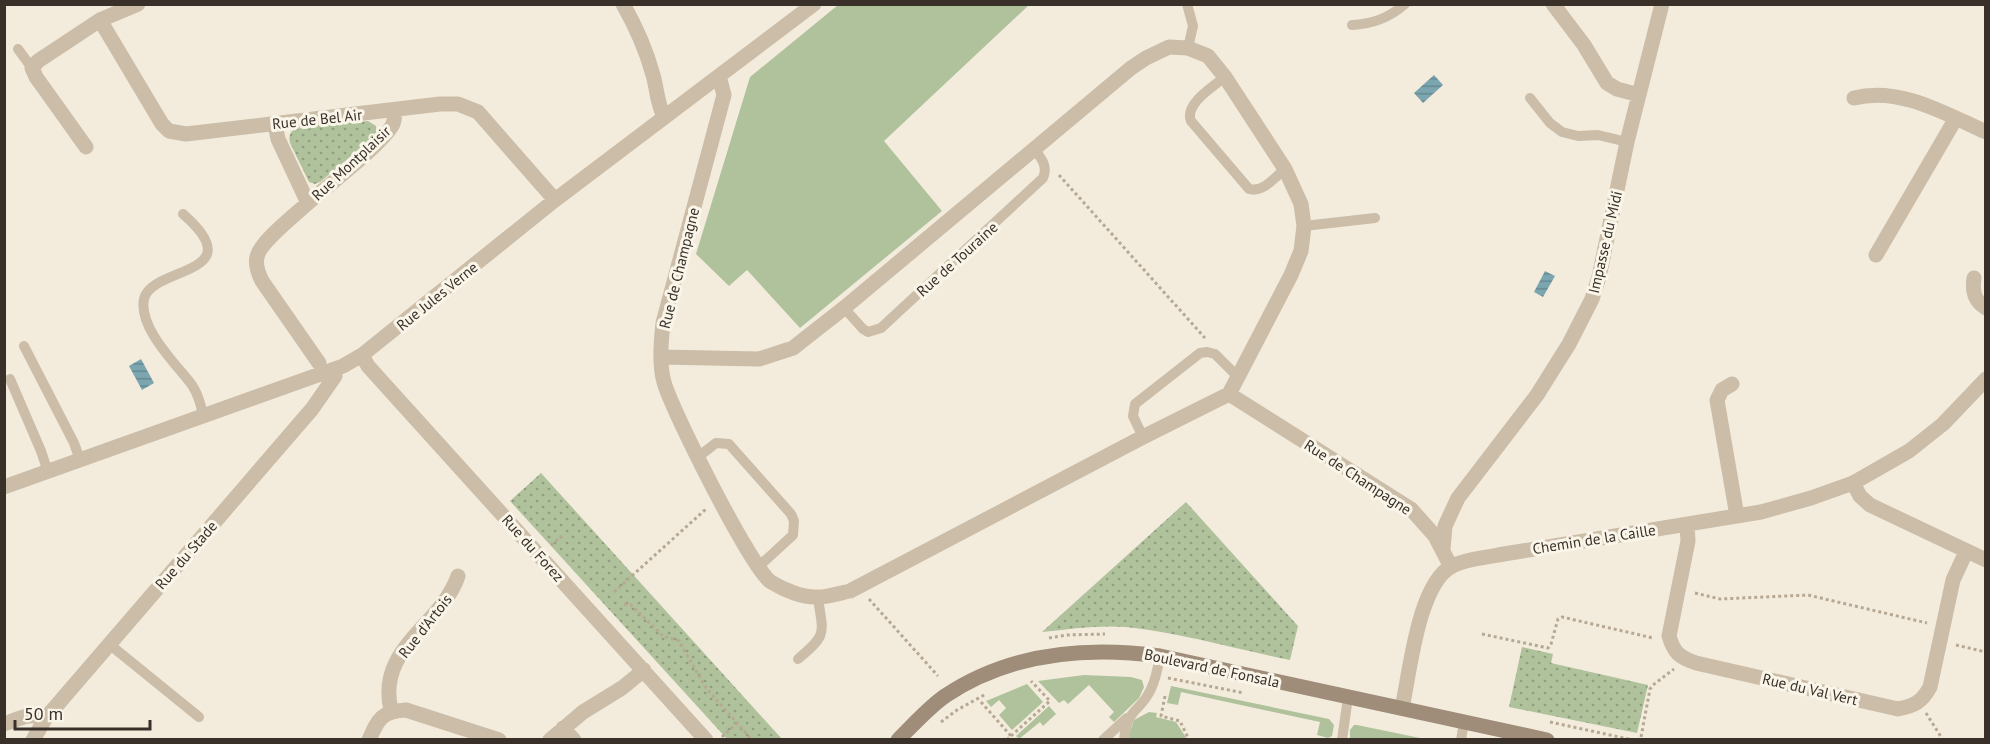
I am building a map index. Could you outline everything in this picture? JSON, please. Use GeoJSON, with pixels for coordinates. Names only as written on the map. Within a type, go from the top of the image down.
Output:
{"type":"FeatureCollection","features":[{"type":"Feature","properties":{"kind":"street"},"geometry":{"type":"LineString","coordinates":[[86,147],[32,68],[38,61],[100,21],[138,4]]}},
{"type":"Feature","properties":{"kind":"street"},"geometry":{"type":"LineString","coordinates":[[623,4],[638,30],[650,61],[660,109],[664,116]]}},
{"type":"Feature","properties":{"kind":"street"},"geometry":{"type":"LineString","coordinates":[[1552,4],[1584,45],[1606,84],[1639,94]]}},
{"type":"Feature","properties":{"kind":"street","name":"Impasse du Midi"},"geometry":{"type":"LineString","coordinates":[[1443,549],[1445,526],[1458,498],[1478,469],[1532,403],[1569,344],[1592,299],[1599,277],[1627,142],[1662,4]]}},
{"type":"Feature","properties":{"kind":"street","name":"Rue Jules Verne"},"geometry":{"type":"LineString","coordinates":[[4,488],[203,415],[326,366],[362,355],[555,200],[813,5]]}},
{"type":"Feature","properties":{"kind":"street","name":"Rue de Bel Air"},"geometry":{"type":"LineString","coordinates":[[100,21],[162,124],[169,131],[186,134],[440,104],[458,104],[478,112],[555,200]]}},
{"type":"Feature","properties":{"kind":"street"},"geometry":{"type":"LineString","coordinates":[[661,357],[759,358],[778,354],[800,343],[1131,68],[1169,47],[1188,48],[1208,56],[1225,77],[1285,169],[1301,204],[1304,226],[1301,252],[1291,275],[1229,394]]}},
{"type":"Feature","properties":{"kind":"street","name":"Rue de Champagne"},"geometry":{"type":"LineString","coordinates":[[719,76],[724,95],[663,323],[661,357],[664,382],[698,457],[757,568],[769,581],[789,591],[818,597],[849,591],[1229,394],[1411,509],[1443,549],[1451,567]]}},
{"type":"Feature","properties":{"kind":"street"},"geometry":{"type":"LineString","coordinates":[[1854,98],[1870,94],[1892,96],[1956,118],[1986,132]]}},
{"type":"Feature","properties":{"kind":"street","name":"Rue Montplaisir"},"geometry":{"type":"LineString","coordinates":[[275,124],[278,139],[308,203],[379,142],[392,126],[395,117],[394,110]]}},
{"type":"Feature","properties":{"kind":"street"},"geometry":{"type":"LineString","coordinates":[[1875,255],[1956,118]]}},
{"type":"Feature","properties":{"kind":"street"},"geometry":{"type":"LineString","coordinates":[[308,203],[264,245],[258,253],[256,262],[262,281],[326,366]]}},
{"type":"Feature","properties":{"kind":"street"},"geometry":{"type":"LineString","coordinates":[[1974,278],[1972,289],[1975,298],[1986,308]]}},
{"type":"Feature","properties":{"kind":"street","name":"Rue du Forez"},"geometry":{"type":"LineString","coordinates":[[362,355],[368,366],[644,670],[714,738]]}},
{"type":"Feature","properties":{"kind":"street","name":"Rue du Stade"},"geometry":{"type":"LineString","coordinates":[[33,740],[45,719],[312,409],[335,376],[326,366]]}},
{"type":"Feature","properties":{"kind":"street","name":"Chemin de la Caille"},"geometry":{"type":"LineString","coordinates":[[1451,567],[1469,560],[1737,516],[1811,498],[1853,483],[1909,451],[1943,424],[1986,379]]}},
{"type":"Feature","properties":{"kind":"street"},"geometry":{"type":"LineString","coordinates":[[1732,384],[1722,390],[1717,400],[1737,516]]}},
{"type":"Feature","properties":{"kind":"street"},"geometry":{"type":"LineString","coordinates":[[1853,483],[1860,496],[1870,505],[1986,560]]}},
{"type":"Feature","properties":{"kind":"street"},"geometry":{"type":"LineString","coordinates":[[1681,657],[1672,647],[1669,636],[1689,541],[1687,525]]}},
{"type":"Feature","properties":{"kind":"street"},"geometry":{"type":"LineString","coordinates":[[1919,702],[1930,687],[1953,580],[1966,552]]}},
{"type":"Feature","properties":{"kind":"street"},"geometry":{"type":"LineString","coordinates":[[1402,708],[1422,611],[1428,593],[1442,574],[1451,567]]}},
{"type":"Feature","properties":{"kind":"street","name":"Rue d'Artois"},"geometry":{"type":"LineString","coordinates":[[391,710],[387,695],[391,676],[402,651],[449,596],[459,576]]}},
{"type":"Feature","properties":{"kind":"street","name":"Boulevard de Fonsala"},"geometry":{"type":"LineString","coordinates":[[898,740],[944,697],[970,681],[1002,667],[1044,655],[1089,651],[1132,652],[1160,656],[1540,739]]}},
{"type":"Feature","properties":{"kind":"street","name":"Rue du Val Vert"},"geometry":{"type":"LineString","coordinates":[[1681,657],[1696,663],[1898,709],[1919,702]]}},
{"type":"Feature","properties":{"kind":"street"},"geometry":{"type":"LineString","coordinates":[[550,740],[569,734],[583,712],[633,681],[644,670]]}},
{"type":"Feature","properties":{"kind":"street"},"geometry":{"type":"LineString","coordinates":[[369,740],[375,725],[391,710],[406,710],[499,740]]}},
{"type":"Feature","properties":{"kind":"street"},"geometry":{"type":"LineString","coordinates":[[4,724],[32,715],[45,719]]}},
{"type":"Feature","properties":{"kind":"lane"},"geometry":{"type":"LineString","coordinates":[[1187,4],[1193,26],[1188,48]]}},
{"type":"Feature","properties":{"kind":"lane"},"geometry":{"type":"LineString","coordinates":[[1352,25],[1386,18],[1405,4]]}},
{"type":"Feature","properties":{"kind":"lane"},"geometry":{"type":"LineString","coordinates":[[18,49],[32,68]]}},
{"type":"Feature","properties":{"kind":"lane"},"geometry":{"type":"LineString","coordinates":[[1225,77],[1192,106],[1189,116],[1191,121],[1249,189],[1259,189],[1285,169]]}},
{"type":"Feature","properties":{"kind":"lane"},"geometry":{"type":"LineString","coordinates":[[1530,98],[1550,123],[1562,132],[1578,136],[1598,135],[1627,142]]}},
{"type":"Feature","properties":{"kind":"lane"},"geometry":{"type":"LineString","coordinates":[[1035,150],[1046,171]]}},
{"type":"Feature","properties":{"kind":"lane","name":"Rue de Touraine"},"geometry":{"type":"LineString","coordinates":[[844,308],[862,329],[868,332],[881,328],[1038,184],[1046,171]]}},
{"type":"Feature","properties":{"kind":"lane"},"geometry":{"type":"LineString","coordinates":[[183,214],[201,233],[207,252],[198,265],[155,285],[144,298],[144,306],[147,320],[162,350],[196,391],[203,415]]}},
{"type":"Feature","properties":{"kind":"lane"},"geometry":{"type":"LineString","coordinates":[[1304,226],[1375,218]]}},
{"type":"Feature","properties":{"kind":"lane"},"geometry":{"type":"LineString","coordinates":[[24,346],[74,443],[80,460]]}},
{"type":"Feature","properties":{"kind":"lane"},"geometry":{"type":"LineString","coordinates":[[1143,437],[1133,416],[1135,404],[1194,356],[1207,352],[1215,354],[1238,376]]}},
{"type":"Feature","properties":{"kind":"lane"},"geometry":{"type":"LineString","coordinates":[[10,380],[48,472]]}},
{"type":"Feature","properties":{"kind":"lane"},"geometry":{"type":"LineString","coordinates":[[698,457],[716,443],[729,444],[791,514],[794,521],[793,535],[757,568]]}},
{"type":"Feature","properties":{"kind":"lane"},"geometry":{"type":"LineString","coordinates":[[798,659],[819,641],[821,634],[818,597]]}},
{"type":"Feature","properties":{"kind":"lane"},"geometry":{"type":"LineString","coordinates":[[109,644],[199,717]]}},
{"type":"Feature","properties":{"kind":"lane"},"geometry":{"type":"LineString","coordinates":[[1103,740],[1146,698],[1152,688],[1160,656]]}},
{"type":"Feature","properties":{"kind":"lane"},"geometry":{"type":"LineString","coordinates":[[1342,740],[1348,697]]}},
{"type":"Feature","properties":{"kind":"lane"},"geometry":{"type":"LineString","coordinates":[[1124,740],[1128,717]]}},
{"type":"Feature","properties":{"kind":"lane"},"geometry":{"type":"LineString","coordinates":[[1461,740],[1464,722]]}},
{"type":"Feature","properties":{"kind":"path"},"geometry":{"type":"LineString","coordinates":[[1046,171],[1059,175],[1202,334],[1205,338],[1207,352]]}},
{"type":"Feature","properties":{"kind":"path"},"geometry":{"type":"LineString","coordinates":[[614,592],[709,506],[720,500]]}},
{"type":"Feature","properties":{"kind":"path"},"geometry":{"type":"LineString","coordinates":[[549,546],[562,536]]}},
{"type":"Feature","properties":{"kind":"path"},"geometry":{"type":"LineString","coordinates":[[858,586],[938,676]]}},
{"type":"Feature","properties":{"kind":"path"},"geometry":{"type":"LineString","coordinates":[[1679,588],[1720,599],[1808,595],[1941,634],[1986,652]]}},
{"type":"Feature","properties":{"kind":"path"},"geometry":{"type":"LineString","coordinates":[[624,604],[631,605],[663,636],[678,641],[706,688],[752,740]]}},
{"type":"Feature","properties":{"kind":"path"},"geometry":{"type":"LineString","coordinates":[[1482,634],[1548,648],[1558,619],[1562,617],[1659,639],[1669,636]]}},
{"type":"Feature","properties":{"kind":"path"},"geometry":{"type":"LineString","coordinates":[[1641,737],[1650,689],[1676,667],[1681,657]]}},
{"type":"Feature","properties":{"kind":"path"},"geometry":{"type":"LineString","coordinates":[[1024,679],[1035,675]]}},
{"type":"Feature","properties":{"kind":"path"},"geometry":{"type":"LineString","coordinates":[[1156,675],[1248,694]]}},
{"type":"Feature","properties":{"kind":"path"},"geometry":{"type":"LineString","coordinates":[[1007,740],[1050,701],[1031,681]]}},
{"type":"Feature","properties":{"kind":"path"},"geometry":{"type":"LineString","coordinates":[[1166,690],[1161,716],[1180,720],[1189,740]]}},
{"type":"Feature","properties":{"kind":"path"},"geometry":{"type":"LineString","coordinates":[[941,722],[957,710],[991,692]]}},
{"type":"Feature","properties":{"kind":"path"},"geometry":{"type":"LineString","coordinates":[[981,702],[1011,736]]}},
{"type":"Feature","properties":{"kind":"path"},"geometry":{"type":"LineString","coordinates":[[1919,702],[1942,740]]}},
{"type":"Feature","properties":{"kind":"path"},"geometry":{"type":"LineString","coordinates":[[714,738],[737,723]]}},
{"type":"Feature","properties":{"kind":"green space"},"geometry":{"type":"Polygon","coordinates":[[[838,5],[1029,5],[884,141],[942,211],[800,328],[747,270],[729,286],[696,254],[750,77],[838,5]]]}},
{"type":"Feature","properties":{"kind":"green space"},"geometry":{"type":"Polygon","coordinates":[[[368,121],[376,126],[377,132],[374,137],[320,182],[315,184],[309,182],[290,143],[289,137],[292,131],[300,127],[368,121]]]}},
{"type":"Feature","properties":{"kind":"green space"},"geometry":{"type":"Polygon","coordinates":[[[541,473],[782,739],[727,739],[510,501],[541,473]]]}},
{"type":"Feature","properties":{"kind":"green space"},"geometry":{"type":"Polygon","coordinates":[[[1186,502],[1298,626],[1290,660],[1188,637],[1126,627],[1094,627],[1042,632],[1186,502]]]}},
{"type":"Feature","properties":{"kind":"green space"},"geometry":{"type":"Polygon","coordinates":[[[1522,647],[1553,654],[1551,663],[1648,685],[1637,733],[1509,707],[1522,647]]]}},
{"type":"Feature","properties":{"kind":"green space"},"geometry":{"type":"Polygon","coordinates":[[[1084,675],[1131,677],[1142,680],[1144,687],[1139,698],[1114,722],[1109,717],[1114,712],[1089,685],[1068,704],[1064,700],[1059,703],[1038,681],[1084,675]]]}},
{"type":"Feature","properties":{"kind":"green space"},"geometry":{"type":"Polygon","coordinates":[[[1027,684],[1043,702],[1012,730],[999,715],[1006,708],[999,700],[991,707],[986,701],[1027,684]]]}},
{"type":"Feature","properties":{"kind":"green space"},"geometry":{"type":"Polygon","coordinates":[[[1171,686],[1329,719],[1334,725],[1332,736],[1328,738],[1317,735],[1320,722],[1181,692],[1178,705],[1167,703],[1171,686]]]}},
{"type":"Feature","properties":{"kind":"green space"},"geometry":{"type":"Polygon","coordinates":[[[1049,706],[1056,714],[1043,726],[1040,722],[1019,739],[1016,736],[1049,706]]]}},
{"type":"Feature","properties":{"kind":"green space"},"geometry":{"type":"Polygon","coordinates":[[[1149,712],[1157,713],[1156,717],[1176,722],[1187,739],[1127,740],[1134,720],[1149,712]]]}},
{"type":"Feature","properties":{"kind":"green space"},"geometry":{"type":"Polygon","coordinates":[[[1354,725],[1425,739],[1350,739],[1350,730],[1354,725]]]}},
{"type":"Feature","properties":{"kind":"water"},"geometry":{"type":"Polygon","coordinates":[[[1434,75],[1443,85],[1423,103],[1414,93],[1434,75]]]}},
{"type":"Feature","properties":{"kind":"water"},"geometry":{"type":"Polygon","coordinates":[[[1545,271],[1555,276],[1543,297],[1534,292],[1545,271]]]}},
{"type":"Feature","properties":{"kind":"water"},"geometry":{"type":"Polygon","coordinates":[[[141,359],[154,383],[142,390],[129,366],[141,359]]]}}]}
